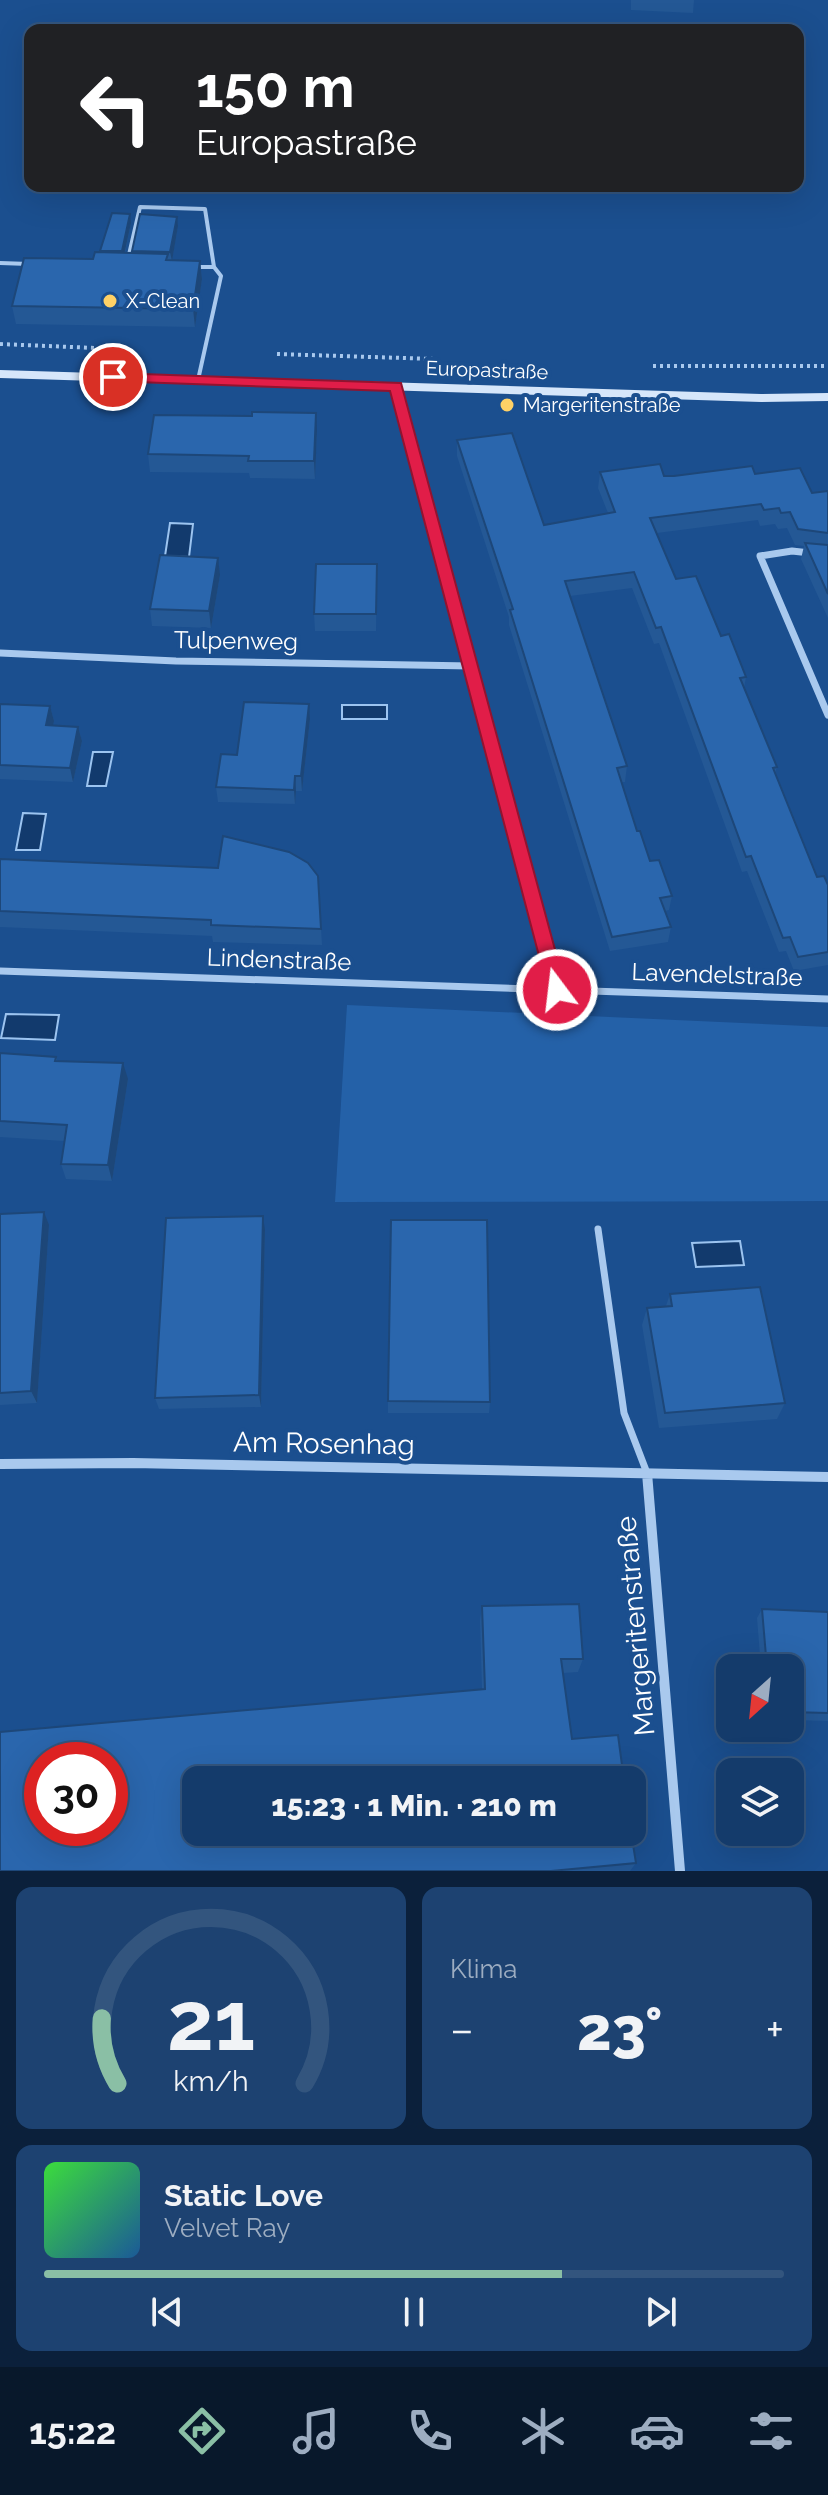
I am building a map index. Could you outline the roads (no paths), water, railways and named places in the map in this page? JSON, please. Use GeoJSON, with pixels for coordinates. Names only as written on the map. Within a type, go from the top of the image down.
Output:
{"type":"FeatureCollection","features":[{"type":"Feature","properties":{"kind":"main road","name":"Europastraße"},"geometry":{"type":"LineString","coordinates":[[0,374],[761,398],[828,397]]}},
{"type":"Feature","properties":{"kind":"street"},"geometry":{"type":"LineString","coordinates":[[396,387],[557,990]]}},
{"type":"Feature","properties":{"kind":"street"},"geometry":{"type":"LineString","coordinates":[[828,555],[792,551],[760,556],[828,715]]}},
{"type":"Feature","properties":{"kind":"street","name":"Tulpenweg"},"geometry":{"type":"LineString","coordinates":[[0,653],[176,661],[471,666]]}},
{"type":"Feature","properties":{"kind":"street","name":"Lindenstraße"},"geometry":{"type":"LineString","coordinates":[[0,971],[557,990]]}},
{"type":"Feature","properties":{"kind":"street","name":"Lavendelstraße"},"geometry":{"type":"LineString","coordinates":[[557,990],[828,999]]}},
{"type":"Feature","properties":{"kind":"street","name":"Am Rosenhag"},"geometry":{"type":"LineString","coordinates":[[0,1464],[133,1463],[828,1477]]}},
{"type":"Feature","properties":{"kind":"street","name":"Margeritenstraße"},"geometry":{"type":"LineString","coordinates":[[647,1473],[680,1871]]}},
{"type":"Feature","properties":{"kind":"lane"},"geometry":{"type":"LineString","coordinates":[[127,266],[140,207],[205,209],[214,267],[221,276],[198,380]]}},
{"type":"Feature","properties":{"kind":"lane"},"geometry":{"type":"LineString","coordinates":[[0,263],[32,264]]}},
{"type":"Feature","properties":{"kind":"lane"},"geometry":{"type":"LineString","coordinates":[[185,267],[214,267]]}},
{"type":"Feature","properties":{"kind":"lane"},"geometry":{"type":"LineString","coordinates":[[598,1229],[624,1413],[647,1473]]}},
{"type":"Feature","properties":{"kind":"place","name":"X-Clean"},"geometry":{"type":"Point","coordinates":[110,301]}},
{"type":"Feature","properties":{"kind":"place","name":"Margeritenstraße"},"geometry":{"type":"Point","coordinates":[507,405]}}]}
